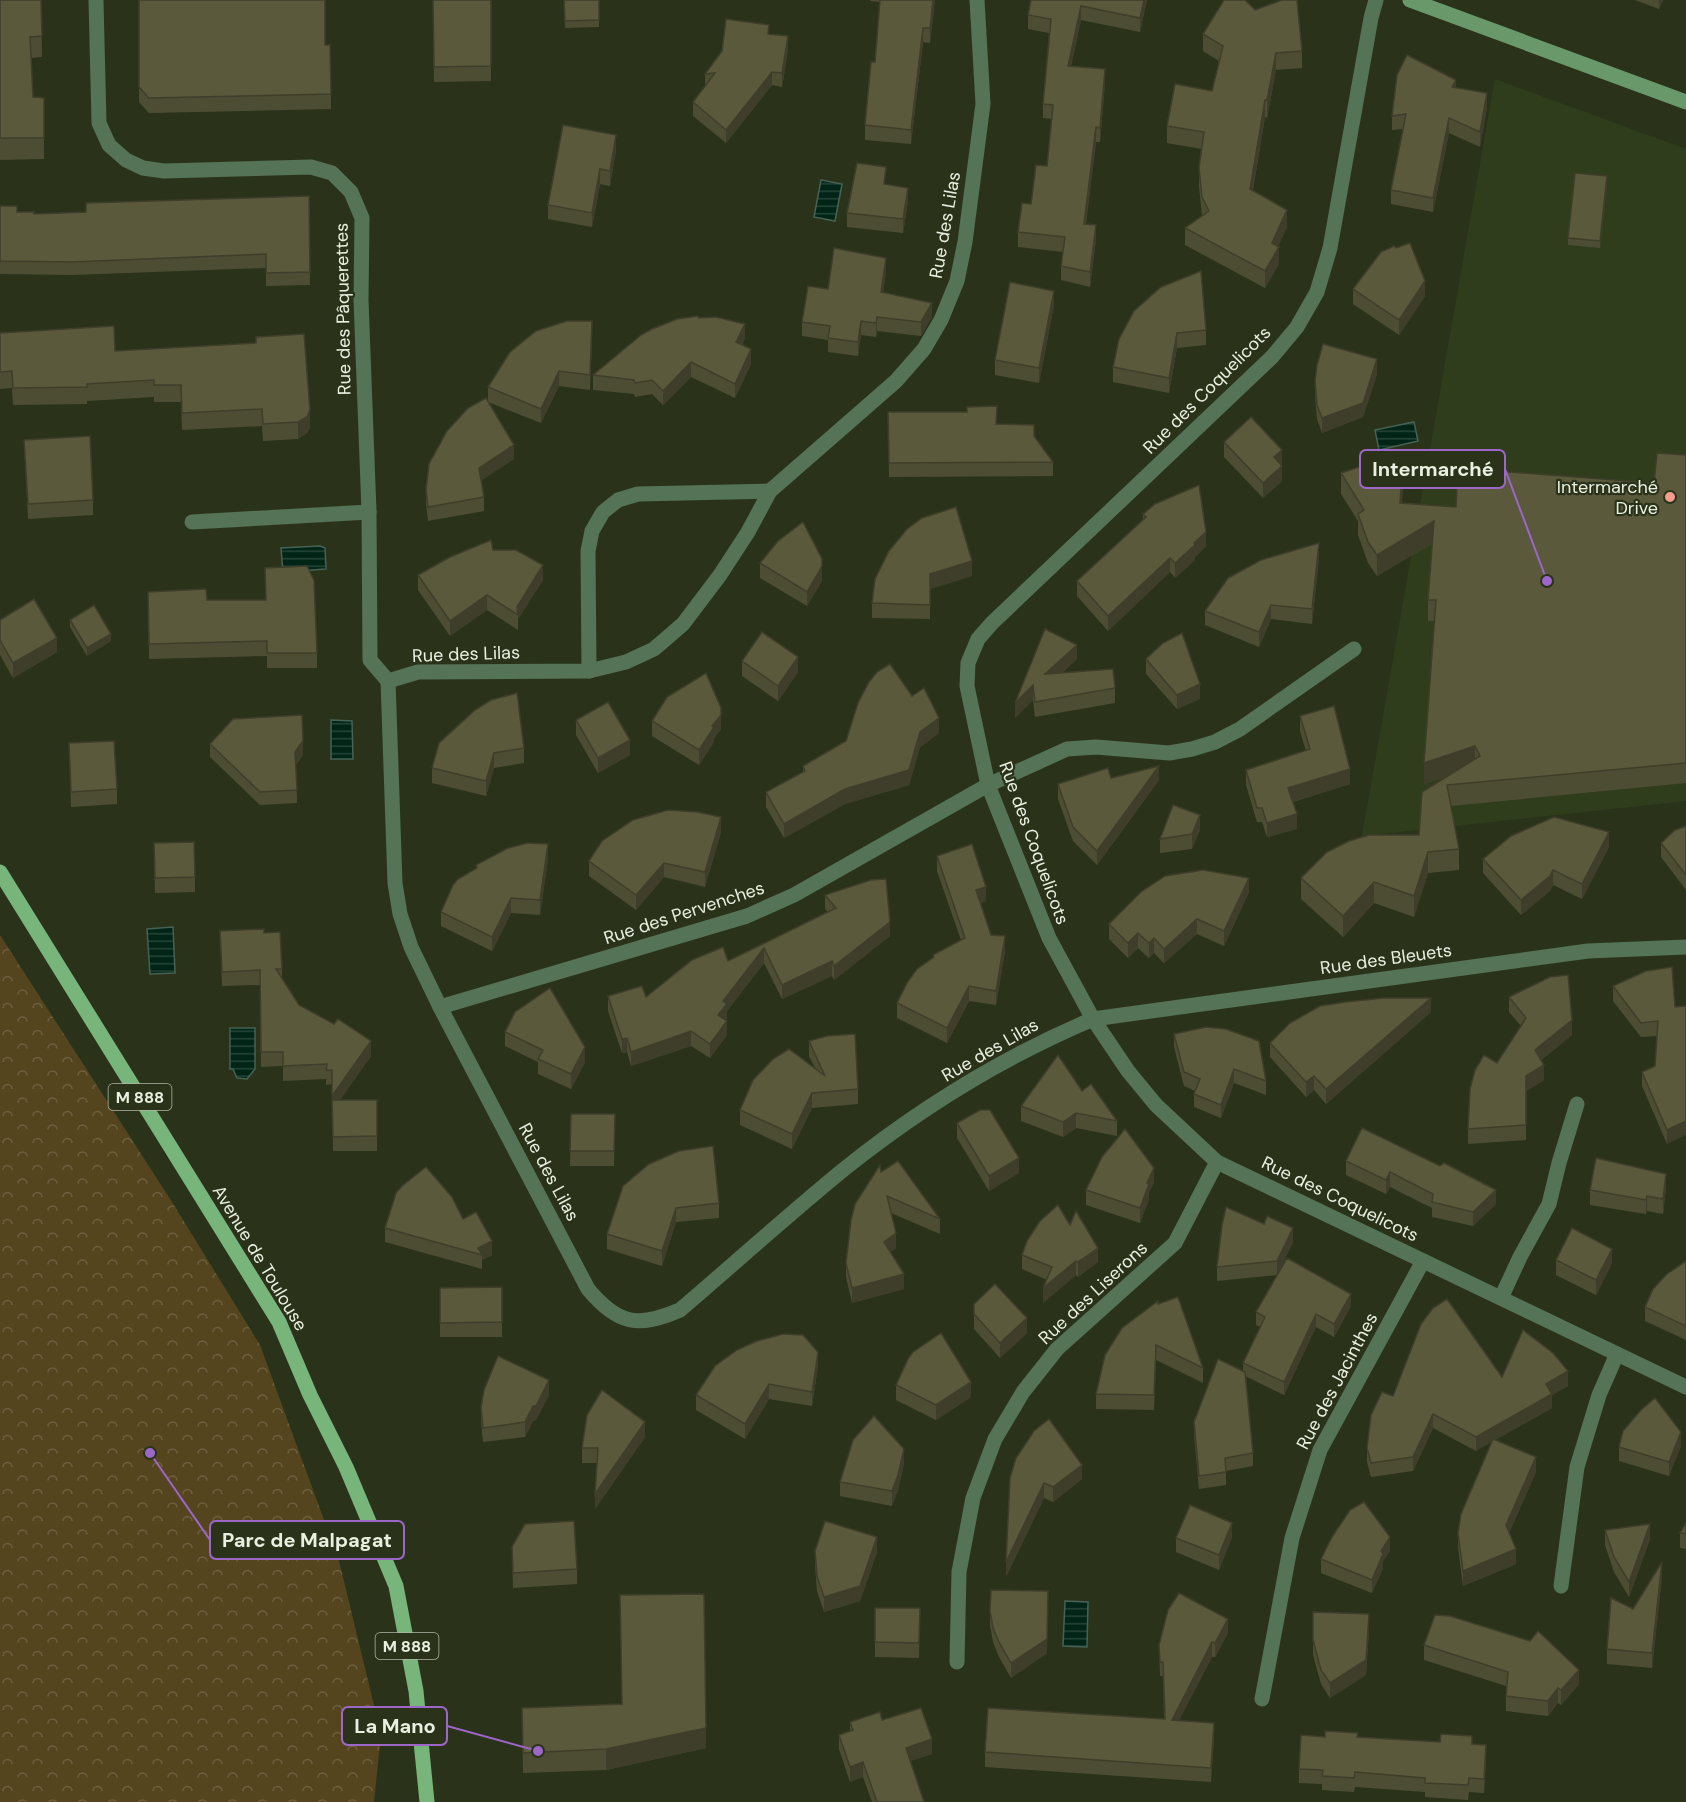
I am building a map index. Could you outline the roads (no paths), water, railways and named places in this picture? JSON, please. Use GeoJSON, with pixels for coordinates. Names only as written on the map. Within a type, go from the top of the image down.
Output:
{"type":"FeatureCollection","features":[{"type":"Feature","properties":{"kind":"main road"},"geometry":{"type":"LineString","coordinates":[[1410,0],[1686,102]]}},
{"type":"Feature","properties":{"kind":"main road","name":"Avenue de Toulouse"},"geometry":{"type":"LineString","coordinates":[[0,872],[279,1322],[310,1395],[346,1467],[396,1586],[416,1691],[427,1802]]}},
{"type":"Feature","properties":{"kind":"street","name":"Rue des Pâquerettes"},"geometry":{"type":"LineString","coordinates":[[96,0],[99,123],[109,145],[126,160],[143,168],[164,171],[311,167],[332,173],[351,192],[362,218],[361,300],[369,512],[370,660],[388,681]]}},
{"type":"Feature","properties":{"kind":"street","name":"Rue des Lilas"},"geometry":{"type":"LineString","coordinates":[[977,0],[983,104],[961,262],[957,281],[941,320],[924,349],[896,381],[770,491],[748,532],[720,575],[683,624],[654,649],[626,662],[590,671],[418,672],[388,681],[395,883],[400,914],[411,947],[440,1007],[588,1289],[603,1306],[626,1320],[656,1320],[680,1310],[844,1170],[923,1112],[997,1066],[1057,1034],[1093,1019]]}},
{"type":"Feature","properties":{"kind":"street","name":"Rue des Coquelicots"},"geometry":{"type":"LineString","coordinates":[[1376,0],[1330,248],[1317,292],[1297,327],[1272,357],[992,623],[978,639],[968,663],[967,686],[988,785],[1049,938],[1093,1019],[1128,1071],[1156,1105],[1217,1162],[1686,1387]]}},
{"type":"Feature","properties":{"kind":"street"},"geometry":{"type":"LineString","coordinates":[[590,671],[588,551],[591,531],[603,512],[618,500],[638,494],[770,491]]}},
{"type":"Feature","properties":{"kind":"street"},"geometry":{"type":"LineString","coordinates":[[192,522],[369,512]]}},
{"type":"Feature","properties":{"kind":"street","name":"Rue des Pervenches"},"geometry":{"type":"LineString","coordinates":[[440,1007],[747,916],[794,896],[988,785],[1067,749],[1096,747],[1169,753],[1215,742],[1240,729],[1354,649]]}},
{"type":"Feature","properties":{"kind":"street","name":"Rue des Bleuets"},"geometry":{"type":"LineString","coordinates":[[1093,1019],[1588,951],[1686,947]]}},
{"type":"Feature","properties":{"kind":"street"},"geometry":{"type":"LineString","coordinates":[[1501,1298],[1549,1204],[1577,1104]]}},
{"type":"Feature","properties":{"kind":"street","name":"Rue des Liserons"},"geometry":{"type":"LineString","coordinates":[[957,1662],[959,1572],[973,1498],[995,1439],[1023,1392],[1058,1349],[1175,1243],[1217,1162]]}},
{"type":"Feature","properties":{"kind":"street","name":"Rue des Jacinthes"},"geometry":{"type":"LineString","coordinates":[[1263,1699],[1292,1538],[1320,1450],[1423,1261]]}},
{"type":"Feature","properties":{"kind":"street"},"geometry":{"type":"LineString","coordinates":[[1561,1586],[1576,1467],[1599,1395],[1617,1354]]}},
{"type":"Feature","properties":{"kind":"place","name":"Intermarché Drive"},"geometry":{"type":"Point","coordinates":[1670,497]}},
{"type":"Feature","properties":{"kind":"place","name":"Intermarché"},"geometry":{"type":"Point","coordinates":[1547,581]}},
{"type":"Feature","properties":{"kind":"place","name":"Parc de Malpagat"},"geometry":{"type":"Point","coordinates":[150,1453]}},
{"type":"Feature","properties":{"kind":"place","name":"La Mano"},"geometry":{"type":"Point","coordinates":[538,1751]}}]}
